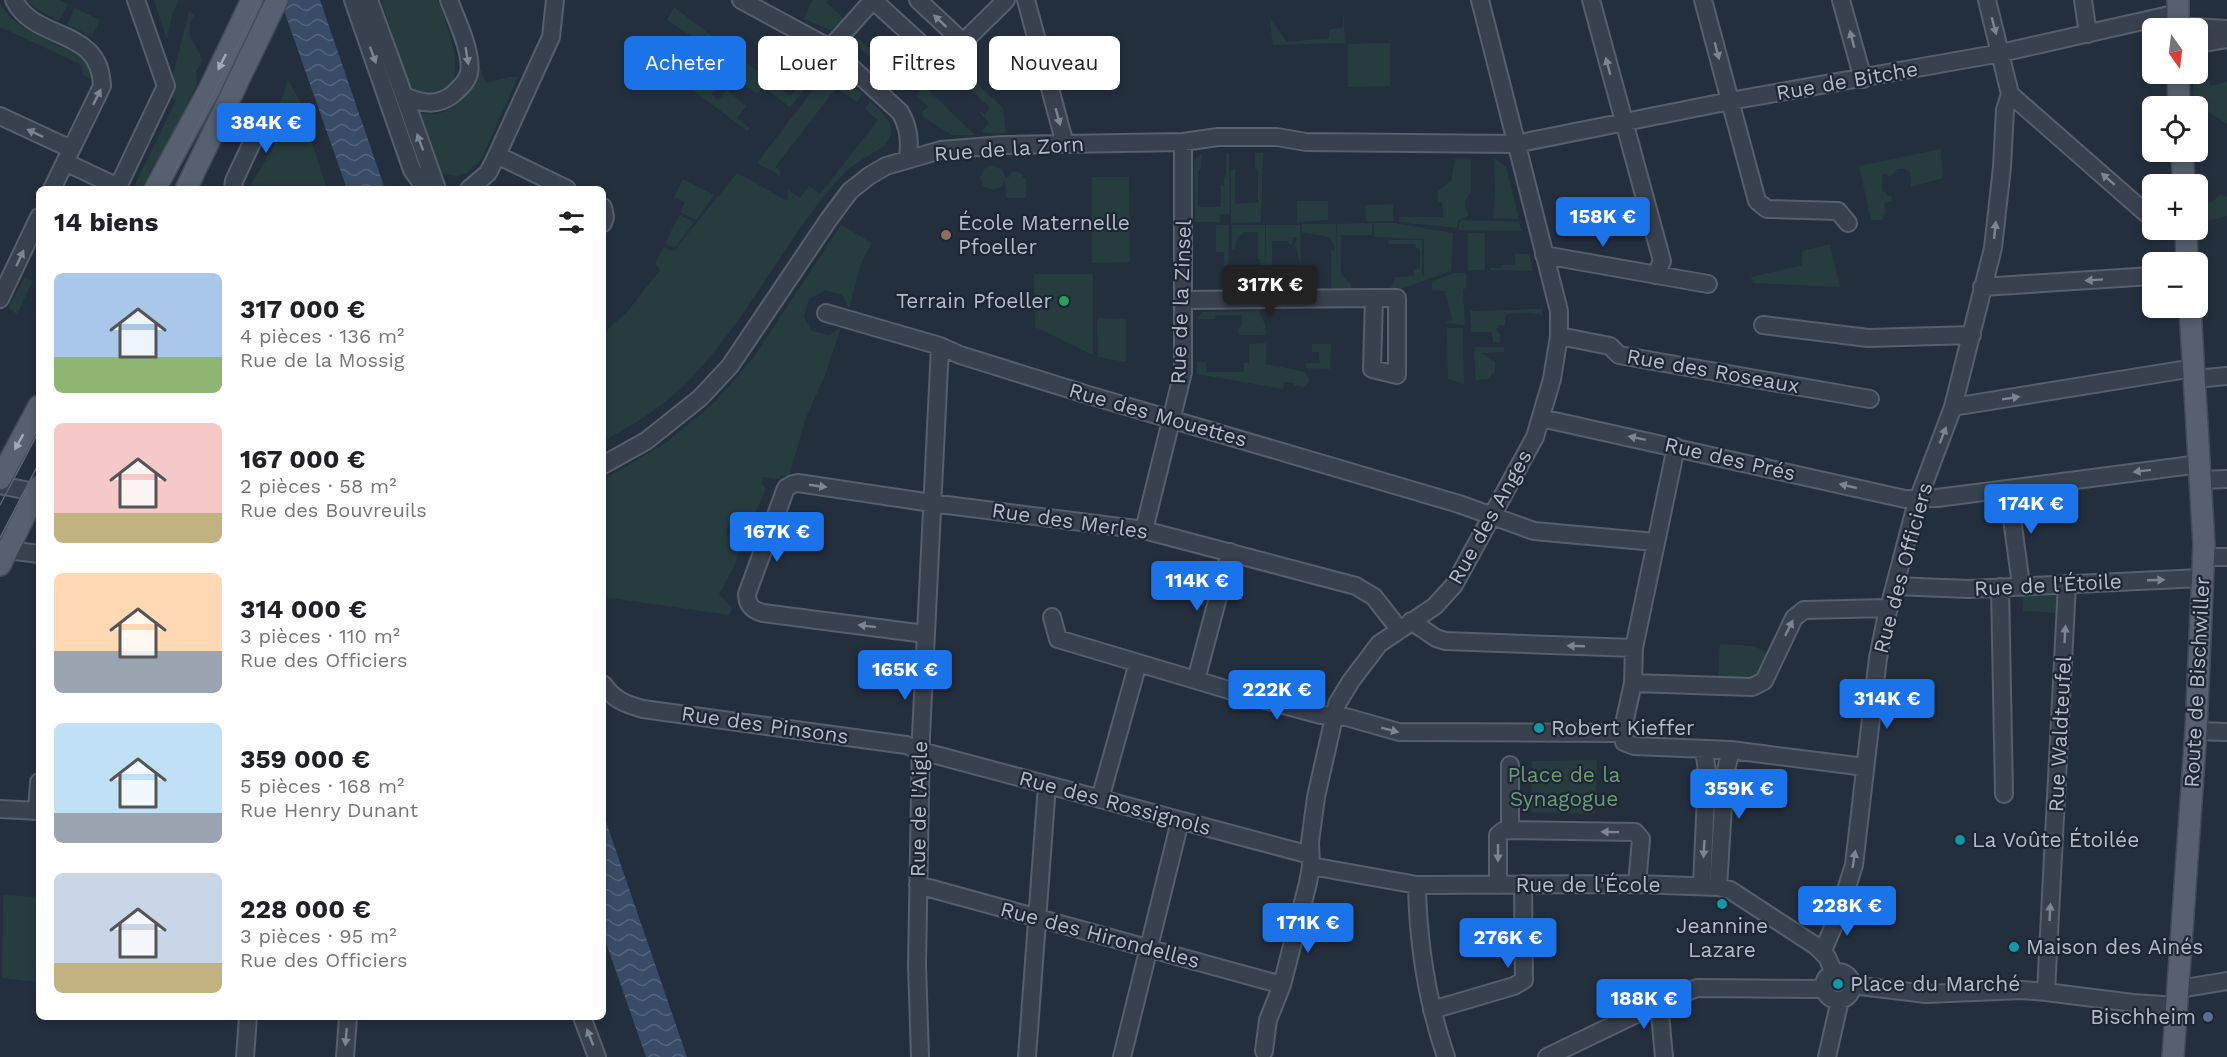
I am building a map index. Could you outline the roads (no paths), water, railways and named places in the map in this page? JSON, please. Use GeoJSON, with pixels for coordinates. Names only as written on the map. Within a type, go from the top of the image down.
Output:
{"type":"FeatureCollection","features":[{"type":"Feature","properties":{"kind":"main road"},"geometry":{"type":"LineString","coordinates":[[187,186],[277,0]]}},
{"type":"Feature","properties":{"kind":"main road"},"geometry":{"type":"LineString","coordinates":[[157,186],[210,88],[250,5]]}},
{"type":"Feature","properties":{"kind":"main road","name":"Route de Bischwiller"},"geometry":{"type":"LineString","coordinates":[[2173,1057],[2196,731],[2203,567],[2191,318]]}},
{"type":"Feature","properties":{"kind":"main road"},"geometry":{"type":"LineString","coordinates":[[0,479],[36,412]]}},
{"type":"Feature","properties":{"kind":"main road"},"geometry":{"type":"LineString","coordinates":[[4,557],[36,495]]}},
{"type":"Feature","properties":{"kind":"street"},"geometry":{"type":"LineString","coordinates":[[14,0],[19,10],[32,21],[82,46],[95,56],[102,72],[102,86],[53,186]]}},
{"type":"Feature","properties":{"kind":"street"},"geometry":{"type":"LineString","coordinates":[[0,116],[120,183],[166,86],[136,0]]}},
{"type":"Feature","properties":{"kind":"street"},"geometry":{"type":"LineString","coordinates":[[353,0],[412,170],[424,186]]}},
{"type":"Feature","properties":{"kind":"street"},"geometry":{"type":"LineString","coordinates":[[369,0],[436,186]]}},
{"type":"Feature","properties":{"kind":"street"},"geometry":{"type":"LineString","coordinates":[[404,96],[424,104],[444,101],[461,88],[469,73],[467,53],[449,0]]}},
{"type":"Feature","properties":{"kind":"street"},"geometry":{"type":"LineString","coordinates":[[472,186],[488,172],[497,155],[551,37],[555,0]]}},
{"type":"Feature","properties":{"kind":"street"},"geometry":{"type":"LineString","coordinates":[[741,0],[808,36]]}},
{"type":"Feature","properties":{"kind":"street"},"geometry":{"type":"LineString","coordinates":[[841,36],[873,0],[912,36]]}},
{"type":"Feature","properties":{"kind":"street"},"geometry":{"type":"LineString","coordinates":[[918,0],[957,36]]}},
{"type":"Feature","properties":{"kind":"street"},"geometry":{"type":"LineString","coordinates":[[969,36],[1006,0]]}},
{"type":"Feature","properties":{"kind":"street"},"geometry":{"type":"LineString","coordinates":[[1026,0],[1065,144]]}},
{"type":"Feature","properties":{"kind":"street","name":"Rue des Anges"},"geometry":{"type":"LineString","coordinates":[[1264,1050],[1268,1020],[1282,985],[1311,861],[1316,797],[1334,716],[1342,694],[1379,644],[1435,606],[1448,593],[1535,437],[1552,379],[1559,336],[1558,310],[1480,0]]}},
{"type":"Feature","properties":{"kind":"street"},"geometry":{"type":"LineString","coordinates":[[1591,0],[1662,261],[1656,275]]}},
{"type":"Feature","properties":{"kind":"street"},"geometry":{"type":"LineString","coordinates":[[1703,0],[1757,201],[1767,209],[1838,212],[1848,223]]}},
{"type":"Feature","properties":{"kind":"street"},"geometry":{"type":"LineString","coordinates":[[1841,0],[1863,79]]}},
{"type":"Feature","properties":{"kind":"street"},"geometry":{"type":"LineString","coordinates":[[1987,0],[2010,94],[2142,210]]}},
{"type":"Feature","properties":{"kind":"street"},"geometry":{"type":"LineString","coordinates":[[2084,0],[2088,34]]}},
{"type":"Feature","properties":{"kind":"street","name":"Rue de Bitche"},"geometry":{"type":"LineString","coordinates":[[1515,144],[1730,101],[2001,53],[2178,17],[2227,29]]}},
{"type":"Feature","properties":{"kind":"street"},"geometry":{"type":"LineString","coordinates":[[2208,42],[2227,39]]}},
{"type":"Feature","properties":{"kind":"street"},"geometry":{"type":"LineString","coordinates":[[858,74],[900,112],[906,122],[909,136],[908,159]]}},
{"type":"Feature","properties":{"kind":"street","name":"Rue des Officiers"},"geometry":{"type":"LineString","coordinates":[[1823,951],[1838,915],[1854,865],[1878,658],[1894,586],[1919,498],[1953,408],[1993,248],[2005,110],[2010,94]]}},
{"type":"Feature","properties":{"kind":"street"},"geometry":{"type":"LineString","coordinates":[[233,186],[263,114]]}},
{"type":"Feature","properties":{"kind":"street","name":"Rue de la Zorn"},"geometry":{"type":"LineString","coordinates":[[606,463],[646,441],[700,398],[730,366],[850,191],[886,166],[941,150],[1065,144],[1183,142],[1218,137],[1277,137],[1306,142],[1515,144]]}},
{"type":"Feature","properties":{"kind":"street","name":"Rue de la Zinsel"},"geometry":{"type":"LineString","coordinates":[[1144,530],[1183,372],[1183,142]]}},
{"type":"Feature","properties":{"kind":"street"},"geometry":{"type":"LineString","coordinates":[[497,155],[561,186]]}},
{"type":"Feature","properties":{"kind":"street"},"geometry":{"type":"LineString","coordinates":[[0,299],[36,223]]}},
{"type":"Feature","properties":{"kind":"street"},"geometry":{"type":"LineString","coordinates":[[1544,255],[1708,284]]}},
{"type":"Feature","properties":{"kind":"street"},"geometry":{"type":"LineString","coordinates":[[1982,287],[2142,277]]}},
{"type":"Feature","properties":{"kind":"street"},"geometry":{"type":"LineString","coordinates":[[1184,300],[1374,298]]}},
{"type":"Feature","properties":{"kind":"street","name":"Rue des Mouettes"},"geometry":{"type":"LineString","coordinates":[[826,313],[940,346],[994,366],[1492,515],[1523,529],[1655,542]]}},
{"type":"Feature","properties":{"kind":"street"},"geometry":{"type":"LineString","coordinates":[[1764,325],[1868,338],[1972,335]]}},
{"type":"Feature","properties":{"kind":"street","name":"Rue des Roseaux"},"geometry":{"type":"LineString","coordinates":[[1559,336],[1610,346],[1619,355],[1870,399]]}},
{"type":"Feature","properties":{"kind":"street","name":"Rue de l'Aigle"},"geometry":{"type":"LineString","coordinates":[[920,1057],[918,885],[921,751],[940,346]]}},
{"type":"Feature","properties":{"kind":"street"},"geometry":{"type":"LineString","coordinates":[[1953,408],[2195,373],[2227,376]]}},
{"type":"Feature","properties":{"kind":"street","name":"Rue des Prés"},"geometry":{"type":"LineString","coordinates":[[1541,418],[1905,499],[1937,498],[2008,489],[2200,472],[2227,479]]}},
{"type":"Feature","properties":{"kind":"street"},"geometry":{"type":"LineString","coordinates":[[1623,738],[1633,683],[1634,648],[1676,447]]}},
{"type":"Feature","properties":{"kind":"street","name":"Rue des Merles"},"geometry":{"type":"LineString","coordinates":[[925,634],[763,613],[752,609],[747,599],[783,493],[793,484],[1144,530],[1356,586],[1374,597],[1405,625],[1445,641],[1634,648]]}},
{"type":"Feature","properties":{"kind":"street"},"geometry":{"type":"LineString","coordinates":[[0,485],[36,491]]}},
{"type":"Feature","properties":{"kind":"street"},"geometry":{"type":"LineString","coordinates":[[2008,489],[2021,585]]}},
{"type":"Feature","properties":{"kind":"street"},"geometry":{"type":"LineString","coordinates":[[1196,680],[1230,552]]}},
{"type":"Feature","properties":{"kind":"street"},"geometry":{"type":"LineString","coordinates":[[4,557],[36,554]]}},
{"type":"Feature","properties":{"kind":"street","name":"Rue de l'Étoile"},"geometry":{"type":"LineString","coordinates":[[1894,586],[1968,589],[2067,584],[2203,567],[2227,557]]}},
{"type":"Feature","properties":{"kind":"street","name":"Rue Waldteufel"},"geometry":{"type":"LineString","coordinates":[[2046,992],[2067,584]]}},
{"type":"Feature","properties":{"kind":"street"},"geometry":{"type":"LineString","coordinates":[[2000,587],[2004,794]]}},
{"type":"Feature","properties":{"kind":"street"},"geometry":{"type":"LineString","coordinates":[[1633,683],[1752,687],[1764,681],[1794,618],[1804,610],[1889,608]]}},
{"type":"Feature","properties":{"kind":"street"},"geometry":{"type":"LineString","coordinates":[[1052,617],[1058,639],[1227,690],[1321,715],[1346,717],[1399,732],[1623,738],[1634,746],[1731,750],[1865,766]]}},
{"type":"Feature","properties":{"kind":"street"},"geometry":{"type":"LineString","coordinates":[[1100,799],[1138,663]]}},
{"type":"Feature","properties":{"kind":"street","name":"Rue des Pinsons"},"geometry":{"type":"LineString","coordinates":[[607,690],[628,705],[643,709],[897,743],[921,751]]}},
{"type":"Feature","properties":{"kind":"street"},"geometry":{"type":"LineString","coordinates":[[2196,731],[2227,732]]}},
{"type":"Feature","properties":{"kind":"street"},"geometry":{"type":"LineString","coordinates":[[1704,749],[1707,772],[1710,886]]}},
{"type":"Feature","properties":{"kind":"street"},"geometry":{"type":"LineString","coordinates":[[1710,886],[1725,774],[1731,750]]}},
{"type":"Feature","properties":{"kind":"street","name":"Rue des Rossignols"},"geometry":{"type":"LineString","coordinates":[[921,751],[1180,821],[1311,861]]}},
{"type":"Feature","properties":{"kind":"street"},"geometry":{"type":"LineString","coordinates":[[1510,765],[1510,830]]}},
{"type":"Feature","properties":{"kind":"street"},"geometry":{"type":"LineString","coordinates":[[1027,1057],[1047,785]]}},
{"type":"Feature","properties":{"kind":"street"},"geometry":{"type":"LineString","coordinates":[[0,809],[36,811]]}},
{"type":"Feature","properties":{"kind":"street"},"geometry":{"type":"LineString","coordinates":[[1122,1057],[1180,821]]}},
{"type":"Feature","properties":{"kind":"street"},"geometry":{"type":"LineString","coordinates":[[1498,885],[1498,835],[1510,830],[1635,832],[1641,839],[1637,884]]}},
{"type":"Feature","properties":{"kind":"street","name":"Rue de l'École"},"geometry":{"type":"LineString","coordinates":[[1311,861],[1417,885],[1710,886],[1730,890],[1823,951]]}},
{"type":"Feature","properties":{"kind":"street"},"geometry":{"type":"LineString","coordinates":[[1432,1010],[1514,986],[1524,980],[1523,884]]}},
{"type":"Feature","properties":{"kind":"street","name":"Rue des Hirondelles"},"geometry":{"type":"LineString","coordinates":[[918,885],[1282,985]]}},
{"type":"Feature","properties":{"kind":"street"},"geometry":{"type":"LineString","coordinates":[[1417,885],[1423,960],[1432,1010],[1446,1057]]}},
{"type":"Feature","properties":{"kind":"street"},"geometry":{"type":"LineString","coordinates":[[1823,951],[1834,973]]}},
{"type":"Feature","properties":{"kind":"street"},"geometry":{"type":"LineString","coordinates":[[1834,973],[1847,975],[1852,985],[1848,996],[1840,1000],[1832,999],[1825,989],[1827,978],[1834,973]]}},
{"type":"Feature","properties":{"kind":"street"},"geometry":{"type":"LineString","coordinates":[[1852,985],[1926,994],[2022,990],[2133,1003],[2178,998],[2227,981]]}},
{"type":"Feature","properties":{"kind":"street"},"geometry":{"type":"LineString","coordinates":[[1547,1057],[1659,1003],[1697,988],[1825,989]]}},
{"type":"Feature","properties":{"kind":"street"},"geometry":{"type":"LineString","coordinates":[[1827,1057],[1840,1000]]}},
{"type":"Feature","properties":{"kind":"street"},"geometry":{"type":"LineString","coordinates":[[1659,1003],[1664,1057]]}},
{"type":"Feature","properties":{"kind":"street"},"geometry":{"type":"LineString","coordinates":[[244,1057],[248,1020]]}},
{"type":"Feature","properties":{"kind":"street"},"geometry":{"type":"LineString","coordinates":[[345,1057],[348,1020]]}},
{"type":"Feature","properties":{"kind":"street"},"geometry":{"type":"LineString","coordinates":[[583,1020],[597,1057]]}},
{"type":"Feature","properties":{"kind":"water"},"geometry":{"type":"Polygon","coordinates":[[[283,0],[320,0],[384,186],[346,186],[282,5],[283,0]]]}},
{"type":"Feature","properties":{"kind":"water"},"geometry":{"type":"Polygon","coordinates":[[[606,822],[687,1057],[646,1057],[606,943],[606,822]]]}},
{"type":"Feature","properties":{"kind":"tram line"},"geometry":{"type":"LineString","coordinates":[[167,186],[260,0]]}},
{"type":"Feature","properties":{"kind":"tram line"},"geometry":{"type":"LineString","coordinates":[[178,186],[187,168]]}},
{"type":"Feature","properties":{"kind":"tram line"},"geometry":{"type":"LineString","coordinates":[[0,505],[36,437]]}},
{"type":"Feature","properties":{"kind":"tram line"},"geometry":{"type":"LineString","coordinates":[[0,538],[36,469]]}},
{"type":"Feature","properties":{"kind":"place","name":"École Maternelle Pfoeller"},"geometry":{"type":"Point","coordinates":[946,235]}},
{"type":"Feature","properties":{"kind":"place","name":"Terrain Pfoeller"},"geometry":{"type":"Point","coordinates":[1064,301]}},
{"type":"Feature","properties":{"kind":"place","name":"Robert Kieffer"},"geometry":{"type":"Point","coordinates":[1539,728]}},
{"type":"Feature","properties":{"kind":"place","name":"La Voûte Étoilée"},"geometry":{"type":"Point","coordinates":[1960,840]}},
{"type":"Feature","properties":{"kind":"place","name":"Jeannine Lazare"},"geometry":{"type":"Point","coordinates":[1722,904]}},
{"type":"Feature","properties":{"kind":"place","name":"Maison des Ainés"},"geometry":{"type":"Point","coordinates":[2014,947]}},
{"type":"Feature","properties":{"kind":"place","name":"Place du Marché"},"geometry":{"type":"Point","coordinates":[1838,984]}},
{"type":"Feature","properties":{"kind":"place","name":"Bischheim"},"geometry":{"type":"Point","coordinates":[2208,1017]}},
{"type":"Feature","properties":{"kind":"park label","name":"Place de la Synagogue"},"geometry":{"type":"Point","coordinates":[1564,787]}}]}
